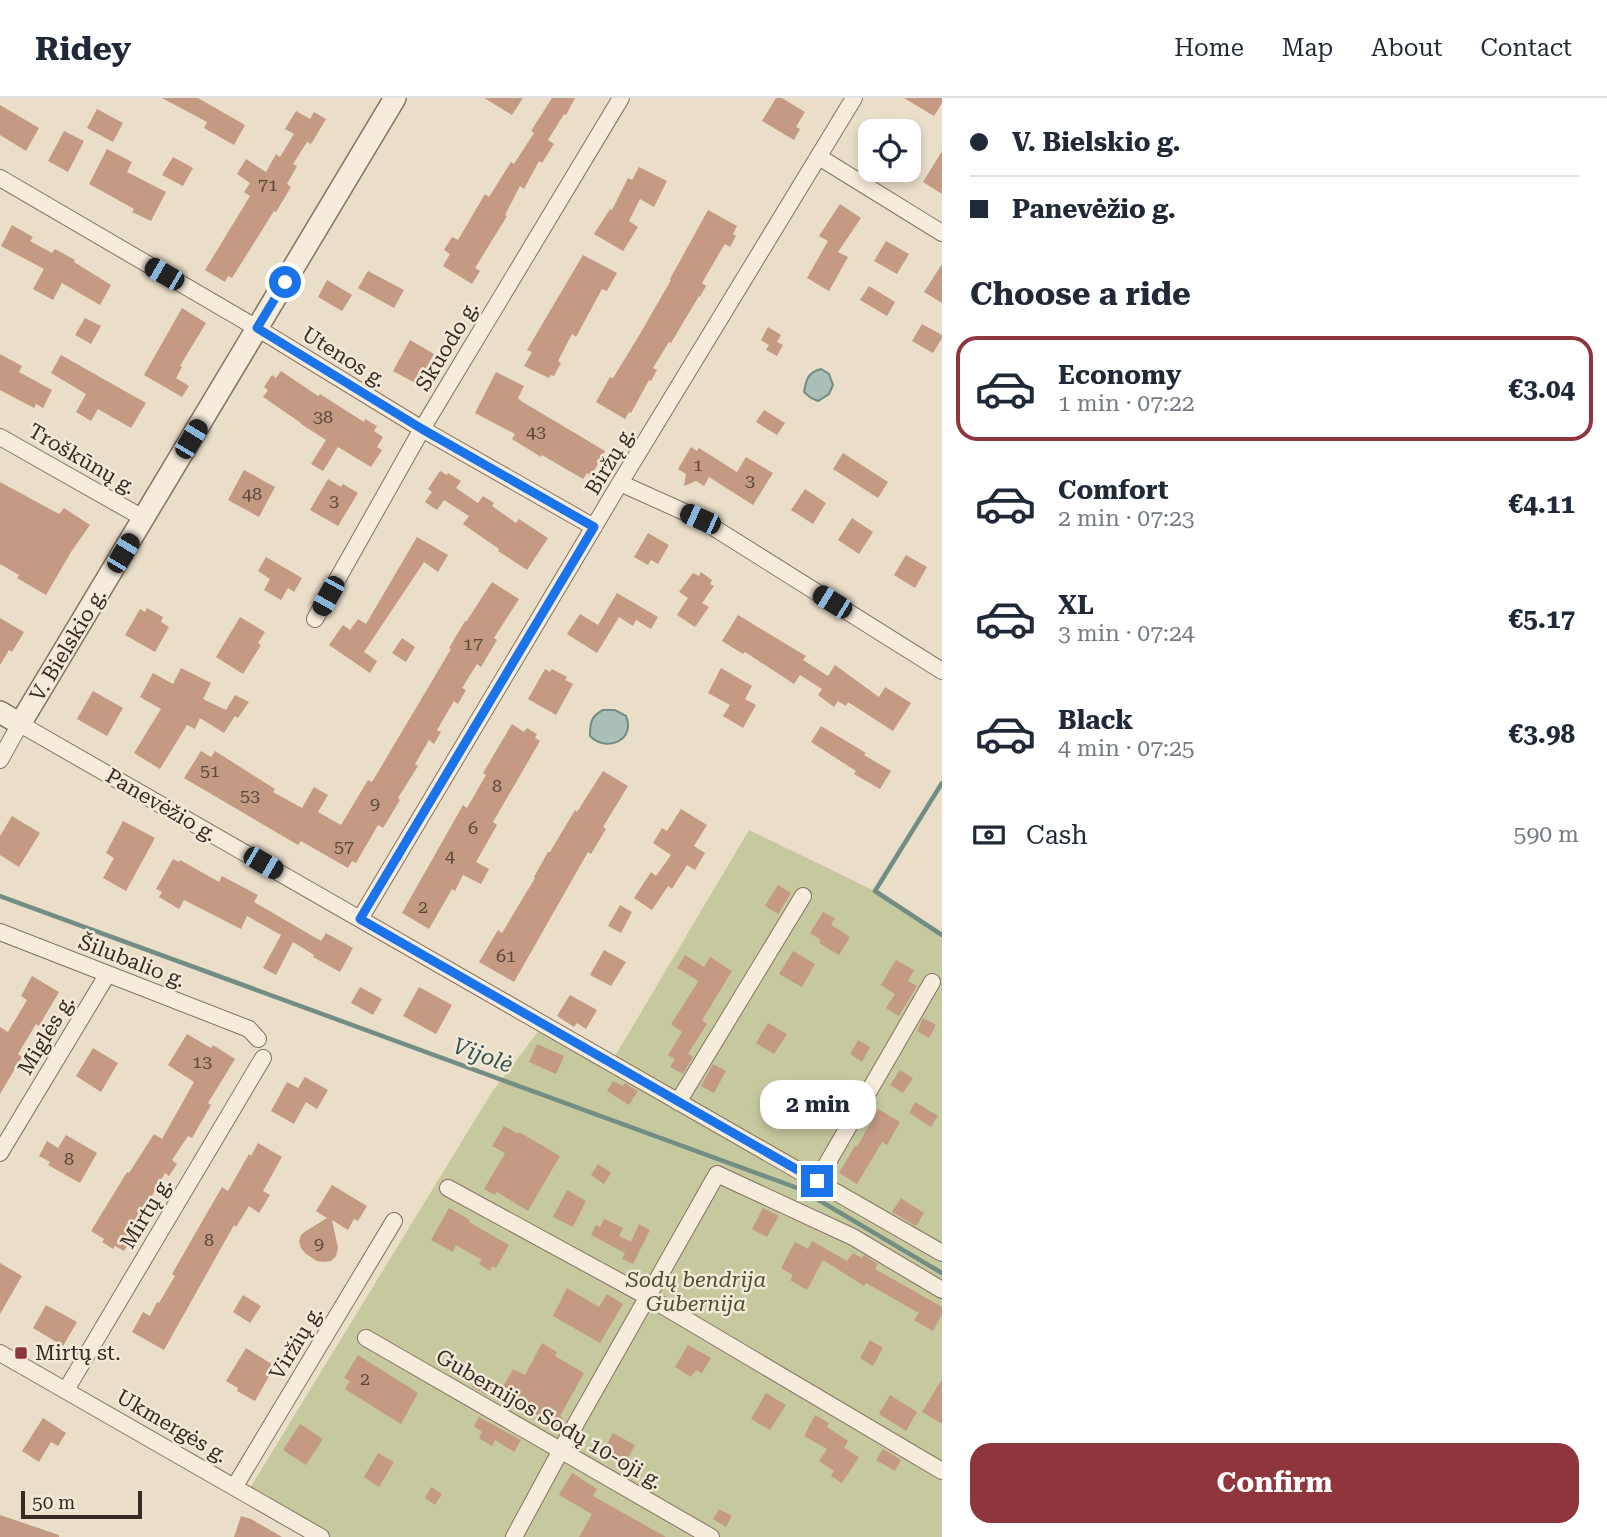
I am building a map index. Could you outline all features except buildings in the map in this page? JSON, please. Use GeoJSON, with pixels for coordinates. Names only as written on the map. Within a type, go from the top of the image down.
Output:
{"type":"FeatureCollection","features":[{"type":"Feature","properties":{"kind":"street","name":"V. Bielskio g."},"geometry":{"type":"LineString","coordinates":[[0,760],[395,98]]}},
{"type":"Feature","properties":{"kind":"street","name":"Skuodo g."},"geometry":{"type":"LineString","coordinates":[[315,619],[422,429],[621,98]]}},
{"type":"Feature","properties":{"kind":"street","name":"Biržų g."},"geometry":{"type":"LineString","coordinates":[[360,919],[854,98]]}},
{"type":"Feature","properties":{"kind":"street"},"geometry":{"type":"LineString","coordinates":[[819,158],[942,233]]}},
{"type":"Feature","properties":{"kind":"street","name":"Utenos g."},"geometry":{"type":"LineString","coordinates":[[0,178],[257,328],[422,429],[594,527]]}},
{"type":"Feature","properties":{"kind":"street","name":"Troškūnų g."},"geometry":{"type":"LineString","coordinates":[[0,437],[144,518]]}},
{"type":"Feature","properties":{"kind":"street"},"geometry":{"type":"LineString","coordinates":[[621,483],[700,519],[942,671]]}},
{"type":"Feature","properties":{"kind":"street","name":"Panevėžio g."},"geometry":{"type":"LineString","coordinates":[[0,712],[942,1253]]}},
{"type":"Feature","properties":{"kind":"street"},"geometry":{"type":"LineString","coordinates":[[678,1101],[803,896]]}},
{"type":"Feature","properties":{"kind":"street","name":"Šilubalio g."},"geometry":{"type":"LineString","coordinates":[[0,932],[253,1034]]}},
{"type":"Feature","properties":{"kind":"street","name":"Miglės g."},"geometry":{"type":"LineString","coordinates":[[0,1153],[107,975]]}},
{"type":"Feature","properties":{"kind":"street"},"geometry":{"type":"LineString","coordinates":[[817,1181],[932,982]]}},
{"type":"Feature","properties":{"kind":"street","name":"Mirtų g."},"geometry":{"type":"LineString","coordinates":[[66,1390],[263,1058]]}},
{"type":"Feature","properties":{"kind":"street"},"geometry":{"type":"LineString","coordinates":[[514,1537],[717,1174],[853,1237],[942,1290]]}},
{"type":"Feature","properties":{"kind":"street"},"geometry":{"type":"LineString","coordinates":[[448,1188],[648,1297],[942,1471]]}},
{"type":"Feature","properties":{"kind":"street","name":"Viržių g."},"geometry":{"type":"LineString","coordinates":[[235,1486],[394,1221]]}},
{"type":"Feature","properties":{"kind":"street","name":"Gubernijos Sodų 10-oji g."},"geometry":{"type":"LineString","coordinates":[[366,1338],[712,1537]]}},
{"type":"Feature","properties":{"kind":"street","name":"Ukmergės g."},"geometry":{"type":"LineString","coordinates":[[0,1353],[321,1537]]}},
{"type":"Feature","properties":{"kind":"green space","name":"Sodų bendrija Gubernija"},"geometry":{"type":"Polygon","coordinates":[[[749,830],[875,891],[942,935],[942,1537],[321,1537],[247,1493],[492,1092],[544,1024],[611,1063],[749,830]]]}},
{"type":"Feature","properties":{"kind":"water"},"geometry":{"type":"Polygon","coordinates":[[[821,369],[829,374],[833,385],[829,394],[818,401],[804,392],[808,377],[821,369]]]}},
{"type":"Feature","properties":{"kind":"water"},"geometry":{"type":"Polygon","coordinates":[[[603,710],[615,710],[626,716],[627,732],[618,741],[604,743],[590,736],[592,720],[603,710]]]}},
{"type":"Feature","properties":{"kind":"waterway"},"geometry":{"type":"LineString","coordinates":[[942,783],[875,891],[942,935]]}},
{"type":"Feature","properties":{"kind":"waterway","name":"Vijolė"},"geometry":{"type":"LineString","coordinates":[[0,896],[800,1189],[942,1273]]}},
{"type":"Feature","properties":{"kind":"place","name":"Mirtų st."},"geometry":{"type":"Point","coordinates":[21,1353]}},
{"type":"Feature","properties":{"kind":"route"},"geometry":{"type":"LineString","coordinates":[[285,282],[257,328],[422,429],[594,527],[360,919],[817,1181]]}}]}
